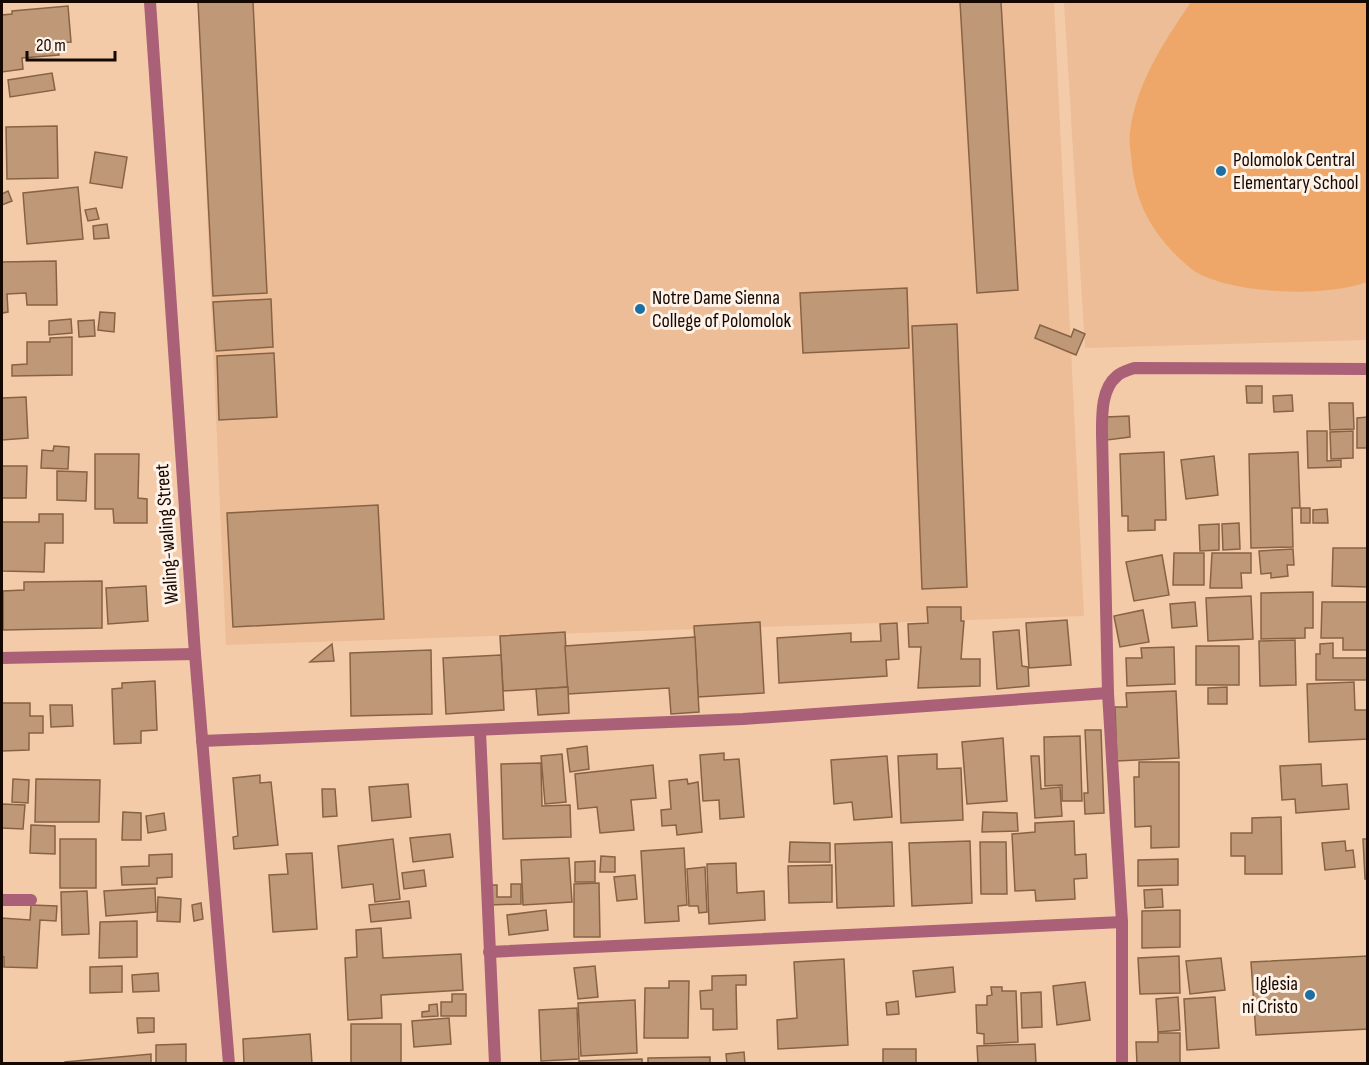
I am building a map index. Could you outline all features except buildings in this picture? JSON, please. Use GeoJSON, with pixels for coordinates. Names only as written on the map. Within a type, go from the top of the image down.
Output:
{"type":"FeatureCollection","features":[{"type":"Feature","properties":{"kind":"street","name":"Waling-waling Street"},"geometry":{"type":"LineString","coordinates":[[150,2],[195,654],[229,1064]]}},
{"type":"Feature","properties":{"kind":"street"},"geometry":{"type":"LineString","coordinates":[[1122,1064],[1122,922],[1108,693],[1101,434],[1102,412],[1110,384],[1119,374],[1134,368],[1368,369]]}},
{"type":"Feature","properties":{"kind":"street"},"geometry":{"type":"LineString","coordinates":[[2,658],[195,654]]}},
{"type":"Feature","properties":{"kind":"street"},"geometry":{"type":"LineString","coordinates":[[202,741],[743,719],[1108,693]]}},
{"type":"Feature","properties":{"kind":"street"},"geometry":{"type":"LineString","coordinates":[[480,731],[495,1064]]}},
{"type":"Feature","properties":{"kind":"street"},"geometry":{"type":"LineString","coordinates":[[2,900],[32,900]]}},
{"type":"Feature","properties":{"kind":"street"},"geometry":{"type":"LineString","coordinates":[[489,952],[1122,922]]}},
{"type":"Feature","properties":{"kind":"shaded area","name":"Notre Dame Sienna College of Polomolok"},"geometry":{"type":"Polygon","coordinates":[[[198,2],[1054,2],[1084,616],[226,645],[198,2]]]}},
{"type":"Feature","properties":{"kind":"shaded area","name":"Polomolok Central Elementary School"},"geometry":{"type":"Polygon","coordinates":[[[1064,2],[1367,2],[1367,340],[1085,348],[1064,2]]]}},
{"type":"Feature","properties":{"kind":"shaded area","name":"Polomolok Central Elementary School"},"geometry":{"type":"Polygon","coordinates":[[[1191,2],[1367,2],[1367,282],[1330,290],[1286,292],[1223,283],[1194,271],[1167,245],[1150,222],[1135,184],[1130,138],[1133,114],[1153,64],[1191,2]]]}},
{"type":"Feature","properties":{"kind":"place","name":"Polomolok Central Elementary School"},"geometry":{"type":"Point","coordinates":[1221,171]}},
{"type":"Feature","properties":{"kind":"place","name":"Notre Dame Sienna College of Polomolok"},"geometry":{"type":"Point","coordinates":[640,309]}},
{"type":"Feature","properties":{"kind":"place","name":"Iglesia ni Cristo"},"geometry":{"type":"Point","coordinates":[1310,995]}}]}
